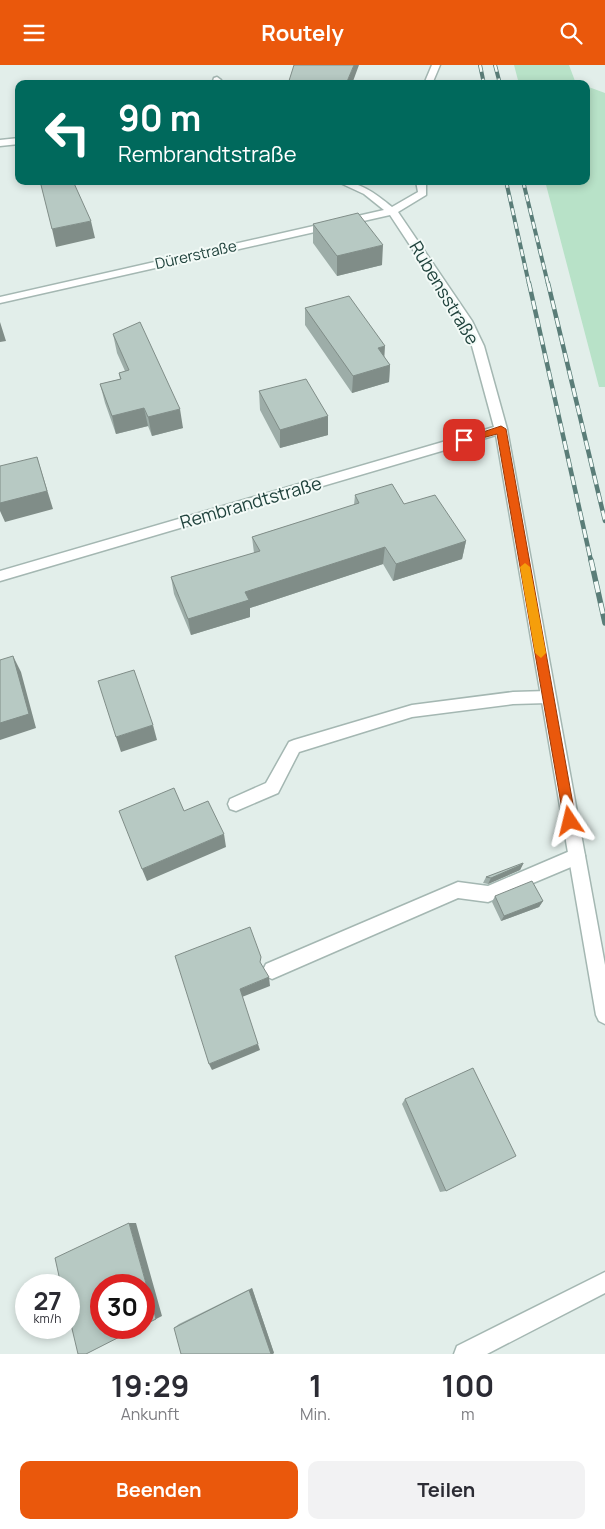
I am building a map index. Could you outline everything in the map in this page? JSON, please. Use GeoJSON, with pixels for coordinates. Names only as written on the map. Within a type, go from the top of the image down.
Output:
{"type":"FeatureCollection","features":[{"type":"Feature","properties":{"kind":"street"},"geometry":{"type":"LineString","coordinates":[[430,80],[436,65]]}},
{"type":"Feature","properties":{"kind":"street"},"geometry":{"type":"LineString","coordinates":[[0,143],[15,141]]}},
{"type":"Feature","properties":{"kind":"street","name":"Rubensstraße"},"geometry":{"type":"LineString","coordinates":[[350,185],[366,192],[392,211],[466,321],[478,347],[501,429],[605,1015]]}},
{"type":"Feature","properties":{"kind":"street"},"geometry":{"type":"LineString","coordinates":[[392,211],[423,193],[422,185]]}},
{"type":"Feature","properties":{"kind":"street","name":"Dürerstraße"},"geometry":{"type":"LineString","coordinates":[[0,300],[392,211]]}},
{"type":"Feature","properties":{"kind":"street","name":"Rembrandtstraße"},"geometry":{"type":"LineString","coordinates":[[0,577],[501,429]]}},
{"type":"Feature","properties":{"kind":"street"},"geometry":{"type":"LineString","coordinates":[[236,804],[272,788],[294,747],[412,711],[513,697],[548,697]]}},
{"type":"Feature","properties":{"kind":"street"},"geometry":{"type":"LineString","coordinates":[[272,970],[458,890],[488,894],[577,856]]}},
{"type":"Feature","properties":{"kind":"street"},"geometry":{"type":"LineString","coordinates":[[465,1354],[605,1282]]}},
{"type":"Feature","properties":{"kind":"green space"},"geometry":{"type":"Polygon","coordinates":[[[514,65],[569,65],[575,80],[518,80],[514,65]]]}},
{"type":"Feature","properties":{"kind":"green space"},"geometry":{"type":"Polygon","coordinates":[[[590,87],[605,93],[605,387],[599,387],[546,185],[590,185],[590,87]]]}},
{"type":"Feature","properties":{"kind":"building"},"geometry":{"type":"Polygon","coordinates":[[[294,65],[354,65],[348,80],[289,80],[294,65]]]}},
{"type":"Feature","properties":{"kind":"building"},"geometry":{"type":"Polygon","coordinates":[[[41,185],[75,185],[91,221],[52,229],[41,185]]]}},
{"type":"Feature","properties":{"kind":"building"},"geometry":{"type":"Polygon","coordinates":[[[358,213],[383,245],[337,256],[313,224],[358,213]]]}},
{"type":"Feature","properties":{"kind":"building"},"geometry":{"type":"Polygon","coordinates":[[[349,296],[385,346],[378,348],[390,365],[353,376],[305,308],[349,296]]]}},
{"type":"Feature","properties":{"kind":"building"},"geometry":{"type":"Polygon","coordinates":[[[140,322],[180,409],[148,417],[144,408],[112,416],[100,384],[121,379],[119,373],[129,370],[113,334],[140,322]]]}},
{"type":"Feature","properties":{"kind":"building"},"geometry":{"type":"Polygon","coordinates":[[[306,379],[328,416],[280,430],[259,391],[306,379]]]}},
{"type":"Feature","properties":{"kind":"building"},"geometry":{"type":"Polygon","coordinates":[[[37,457],[47,491],[0,503],[0,466],[37,457]]]}},
{"type":"Feature","properties":{"kind":"building"},"geometry":{"type":"Polygon","coordinates":[[[392,484],[404,504],[435,495],[466,541],[396,564],[385,547],[245,592],[249,600],[188,619],[171,577],[260,551],[252,537],[359,503],[355,495],[392,484]]]}},
{"type":"Feature","properties":{"kind":"building"},"geometry":{"type":"Polygon","coordinates":[[[13,656],[29,714],[0,723],[0,660],[13,656]]]}},
{"type":"Feature","properties":{"kind":"building"},"geometry":{"type":"Polygon","coordinates":[[[134,670],[153,725],[116,737],[98,681],[134,670]]]}},
{"type":"Feature","properties":{"kind":"building"},"geometry":{"type":"Polygon","coordinates":[[[174,788],[184,811],[208,801],[224,834],[142,869],[119,811],[174,788]]]}},
{"type":"Feature","properties":{"kind":"building"},"geometry":{"type":"Polygon","coordinates":[[[523,863],[491,878],[486,877],[523,863]]]}},
{"type":"Feature","properties":{"kind":"building"},"geometry":{"type":"Polygon","coordinates":[[[532,881],[543,901],[504,916],[495,896],[532,881]]]}},
{"type":"Feature","properties":{"kind":"building"},"geometry":{"type":"Polygon","coordinates":[[[250,927],[261,957],[260,962],[269,977],[240,989],[258,1044],[209,1064],[175,956],[250,927]]]}},
{"type":"Feature","properties":{"kind":"building"},"geometry":{"type":"Polygon","coordinates":[[[473,1068],[516,1156],[446,1191],[405,1099],[473,1068]]]}},
{"type":"Feature","properties":{"kind":"building"},"geometry":{"type":"Polygon","coordinates":[[[129,1223],[143,1274],[90,1274],[90,1339],[115,1339],[86,1354],[78,1354],[74,1339],[80,1339],[80,1274],[59,1274],[55,1258],[129,1223]]]}},
{"type":"Feature","properties":{"kind":"building"},"geometry":{"type":"Polygon","coordinates":[[[249,1290],[271,1354],[181,1354],[174,1328],[249,1290]]]}},
{"type":"Feature","properties":{"kind":"railway"},"geometry":{"type":"LineString","coordinates":[[480,65],[483,80]]}},
{"type":"Feature","properties":{"kind":"railway"},"geometry":{"type":"LineString","coordinates":[[495,65],[499,80]]}},
{"type":"Feature","properties":{"kind":"railway"},"geometry":{"type":"LineString","coordinates":[[507,185],[529,284]]}},
{"type":"Feature","properties":{"kind":"railway"},"geometry":{"type":"LineString","coordinates":[[524,185],[548,284]]}},
{"type":"Feature","properties":{"kind":"railway"},"geometry":{"type":"LineString","coordinates":[[529,283],[591,561]]}},
{"type":"Feature","properties":{"kind":"railway"},"geometry":{"type":"LineString","coordinates":[[548,283],[605,521]]}},
{"type":"Feature","properties":{"kind":"railway"},"geometry":{"type":"LineString","coordinates":[[591,560],[605,623]]}},
{"type":"Feature","properties":{"kind":"slow traffic"},"geometry":{"type":"LineString","coordinates":[[525,567],[541,653]]}},
{"type":"Feature","properties":{"kind":"route"},"geometry":{"type":"LineString","coordinates":[[464,440],[501,429],[570,821]]}}]}
